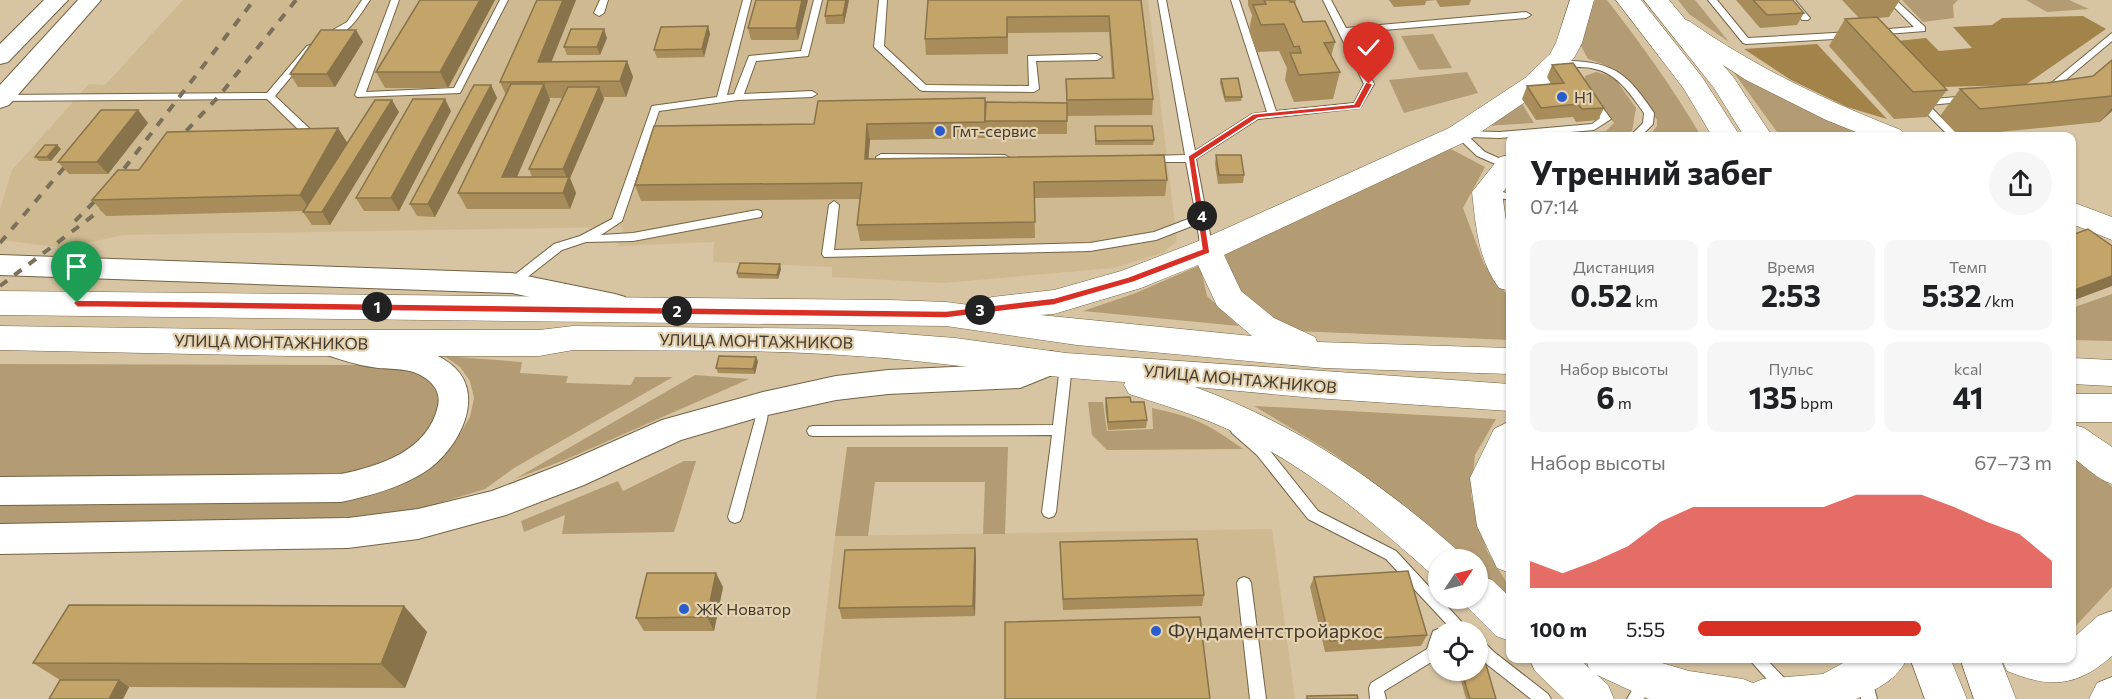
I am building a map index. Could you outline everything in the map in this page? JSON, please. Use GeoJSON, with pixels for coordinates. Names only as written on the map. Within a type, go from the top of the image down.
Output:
{"type":"FeatureCollection","features":[{"type":"Feature","properties":{"kind":"main road"},"geometry":{"type":"LineString","coordinates":[[946,314],[1054,302],[1130,280],[1207,250],[1458,134],[1533,84],[1568,66],[1569,43],[1582,0]]}},
{"type":"Feature","properties":{"kind":"main road"},"geometry":{"type":"LineString","coordinates":[[1628,0],[1716,116],[1724,132]]}},
{"type":"Feature","properties":{"kind":"main road"},"geometry":{"type":"LineString","coordinates":[[1656,0],[1680,26],[1725,84],[1755,132]]}},
{"type":"Feature","properties":{"kind":"main road"},"geometry":{"type":"LineString","coordinates":[[1680,26],[1717,54],[1751,72],[1843,118],[1880,132]]}},
{"type":"Feature","properties":{"kind":"main road"},"geometry":{"type":"LineString","coordinates":[[1506,174],[1491,230],[1506,275]]}},
{"type":"Feature","properties":{"kind":"main road"},"geometry":{"type":"LineString","coordinates":[[2076,196],[2100,218]]}},
{"type":"Feature","properties":{"kind":"main road"},"geometry":{"type":"LineString","coordinates":[[1207,250],[1228,298],[1263,327],[1324,355]]}},
{"type":"Feature","properties":{"kind":"main road","name":"УЛИЦА МОНТАЖНИКОВ"},"geometry":{"type":"LineString","coordinates":[[0,303],[946,314],[1077,333],[1324,355],[1506,361]]}},
{"type":"Feature","properties":{"kind":"main road","name":"УЛИЦА МОНТАЖНИКОВ"},"geometry":{"type":"LineString","coordinates":[[0,338],[288,343],[539,343],[573,338],[840,342],[921,348],[1059,365],[1170,372],[1314,386],[1506,398]]}},
{"type":"Feature","properties":{"kind":"main road"},"geometry":{"type":"LineString","coordinates":[[1059,365],[1205,403],[1275,435],[1335,472],[1398,520],[1430,549]]}},
{"type":"Feature","properties":{"kind":"main road"},"geometry":{"type":"LineString","coordinates":[[2076,371],[2112,373]]}},
{"type":"Feature","properties":{"kind":"main road"},"geometry":{"type":"LineString","coordinates":[[2076,408],[2112,408]]}},
{"type":"Feature","properties":{"kind":"main road"},"geometry":{"type":"LineString","coordinates":[[1506,439],[1488,478],[1496,526],[1506,547]]}},
{"type":"Feature","properties":{"kind":"main road"},"geometry":{"type":"LineString","coordinates":[[2076,441],[2105,461],[2112,469]]}},
{"type":"Feature","properties":{"kind":"main road"},"geometry":{"type":"LineString","coordinates":[[1476,609],[1506,621]]}},
{"type":"Feature","properties":{"kind":"main road"},"geometry":{"type":"LineString","coordinates":[[2076,659],[2095,647],[2112,629]]}},
{"type":"Feature","properties":{"kind":"main road"},"geometry":{"type":"LineString","coordinates":[[1554,663],[1593,699]]}},
{"type":"Feature","properties":{"kind":"main road"},"geometry":{"type":"LineString","coordinates":[[1614,663],[1643,679],[1698,694],[1743,699]]}},
{"type":"Feature","properties":{"kind":"main road"},"geometry":{"type":"LineString","coordinates":[[1932,663],[1946,699]]}},
{"type":"Feature","properties":{"kind":"main road"},"geometry":{"type":"LineString","coordinates":[[1982,663],[1995,699]]}},
{"type":"Feature","properties":{"kind":"main road"},"geometry":{"type":"LineString","coordinates":[[2032,663],[2070,663]]}},
{"type":"Feature","properties":{"kind":"main road"},"geometry":{"type":"LineString","coordinates":[[1778,698],[1826,693],[1874,677]]}},
{"type":"Feature","properties":{"kind":"street"},"geometry":{"type":"LineString","coordinates":[[0,57],[57,0]]}},
{"type":"Feature","properties":{"kind":"street"},"geometry":{"type":"LineString","coordinates":[[1,99],[90,0]]}},
{"type":"Feature","properties":{"kind":"street"},"geometry":{"type":"LineString","coordinates":[[0,265],[512,283],[642,311]]}},
{"type":"Feature","properties":{"kind":"street"},"geometry":{"type":"LineString","coordinates":[[0,491],[341,488],[374,482],[402,470],[421,458],[442,438],[452,419],[454,397],[447,379],[437,369],[420,362],[370,355],[324,343]]}},
{"type":"Feature","properties":{"kind":"street"},"geometry":{"type":"LineString","coordinates":[[0,539],[348,533],[418,524],[494,505],[572,475],[673,429],[763,404],[836,388],[888,382],[1020,376],[1059,365]]}},
{"type":"Feature","properties":{"kind":"lane"},"geometry":{"type":"LineString","coordinates":[[270,96],[312,45],[350,24],[366,0]]}},
{"type":"Feature","properties":{"kind":"lane"},"geometry":{"type":"LineString","coordinates":[[395,0],[360,95],[457,91],[504,0]]}},
{"type":"Feature","properties":{"kind":"lane"},"geometry":{"type":"LineString","coordinates":[[599,14],[604,0]]}},
{"type":"Feature","properties":{"kind":"lane"},"geometry":{"type":"LineString","coordinates":[[721,99],[744,0]]}},
{"type":"Feature","properties":{"kind":"lane"},"geometry":{"type":"LineString","coordinates":[[738,97],[752,58],[806,54],[818,0]]}},
{"type":"Feature","properties":{"kind":"lane"},"geometry":{"type":"LineString","coordinates":[[883,0],[879,47],[923,88],[1034,89],[1030,58],[1097,57]]}},
{"type":"Feature","properties":{"kind":"lane"},"geometry":{"type":"LineString","coordinates":[[1162,0],[1207,250]]}},
{"type":"Feature","properties":{"kind":"lane"},"geometry":{"type":"LineString","coordinates":[[1235,0],[1272,113]]}},
{"type":"Feature","properties":{"kind":"lane"},"geometry":{"type":"LineString","coordinates":[[1131,158],[1191,158],[1256,116],[1357,106],[1369,84],[1327,0]]}},
{"type":"Feature","properties":{"kind":"lane"},"geometry":{"type":"LineString","coordinates":[[1712,0],[1746,41]]}},
{"type":"Feature","properties":{"kind":"lane"},"geometry":{"type":"LineString","coordinates":[[1790,0],[1805,18]]}},
{"type":"Feature","properties":{"kind":"lane"},"geometry":{"type":"LineString","coordinates":[[1869,34],[1922,29],[1891,0]]}},
{"type":"Feature","properties":{"kind":"lane"},"geometry":{"type":"LineString","coordinates":[[1342,31],[1526,15]]}},
{"type":"Feature","properties":{"kind":"lane"},"geometry":{"type":"LineString","coordinates":[[1746,41],[1858,35]]}},
{"type":"Feature","properties":{"kind":"lane"},"geometry":{"type":"LineString","coordinates":[[2035,92],[2047,91],[2112,36]]}},
{"type":"Feature","properties":{"kind":"lane"},"geometry":{"type":"LineString","coordinates":[[1746,41],[1741,52],[1742,59],[1751,72]]}},
{"type":"Feature","properties":{"kind":"lane"},"geometry":{"type":"LineString","coordinates":[[1568,66],[1584,63],[1624,78],[1649,113],[1648,124],[1639,132]]}},
{"type":"Feature","properties":{"kind":"lane"},"geometry":{"type":"LineString","coordinates":[[512,283],[558,247],[584,239],[617,221],[655,108],[738,97],[812,94]]}},
{"type":"Feature","properties":{"kind":"lane"},"geometry":{"type":"LineString","coordinates":[[1535,132],[1594,127],[1606,119],[1588,94]]}},
{"type":"Feature","properties":{"kind":"lane"},"geometry":{"type":"LineString","coordinates":[[1913,94],[1950,132]]}},
{"type":"Feature","properties":{"kind":"lane"},"geometry":{"type":"LineString","coordinates":[[1,99],[270,96],[306,131]]}},
{"type":"Feature","properties":{"kind":"lane"},"geometry":{"type":"LineString","coordinates":[[1921,103],[1978,98]]}},
{"type":"Feature","properties":{"kind":"lane"},"geometry":{"type":"LineString","coordinates":[[1458,134],[1506,134]]}},
{"type":"Feature","properties":{"kind":"lane"},"geometry":{"type":"LineString","coordinates":[[1458,134],[1481,154],[1506,164]]}},
{"type":"Feature","properties":{"kind":"lane"},"geometry":{"type":"LineString","coordinates":[[881,157],[1012,158]]}},
{"type":"Feature","properties":{"kind":"lane"},"geometry":{"type":"LineString","coordinates":[[834,205],[828,254],[1090,247],[1156,236],[1202,218]]}},
{"type":"Feature","properties":{"kind":"lane"},"geometry":{"type":"LineString","coordinates":[[584,239],[633,237],[757,214]]}},
{"type":"Feature","properties":{"kind":"lane"},"geometry":{"type":"LineString","coordinates":[[1049,512],[1058,430],[1059,365]]}},
{"type":"Feature","properties":{"kind":"lane"},"geometry":{"type":"LineString","coordinates":[[1205,403],[1263,452],[1313,515],[1391,555],[1428,580]]}},
{"type":"Feature","properties":{"kind":"lane"},"geometry":{"type":"LineString","coordinates":[[735,517],[761,420],[763,404]]}},
{"type":"Feature","properties":{"kind":"lane"},"geometry":{"type":"LineString","coordinates":[[813,431],[1058,430]]}},
{"type":"Feature","properties":{"kind":"lane"},"geometry":{"type":"LineString","coordinates":[[1244,583],[1258,699]]}},
{"type":"Feature","properties":{"kind":"lane"},"geometry":{"type":"LineString","coordinates":[[1448,621],[1457,609]]}},
{"type":"Feature","properties":{"kind":"lane"},"geometry":{"type":"LineString","coordinates":[[1378,699],[1376,688],[1428,656]]}},
{"type":"Feature","properties":{"kind":"lane"},"geometry":{"type":"LineString","coordinates":[[1488,656],[1543,699]]}},
{"type":"Feature","properties":{"kind":"lane"},"geometry":{"type":"LineString","coordinates":[[1758,663],[1778,698]]}},
{"type":"Feature","properties":{"kind":"shaded area"},"geometry":{"type":"Polygon","coordinates":[[[183,0],[1148,0],[1177,241],[1163,253],[1113,268],[943,283],[832,277],[832,267],[713,262],[714,242],[618,246],[623,227],[123,235],[65,248],[0,240],[0,209],[12,170],[89,84],[105,85],[183,0]]]}},
{"type":"Feature","properties":{"kind":"shaded area"},"geometry":{"type":"Polygon","coordinates":[[[1595,0],[1607,0],[1656,66],[1698,132],[1652,132],[1657,126],[1657,120],[1636,89],[1612,69],[1588,59],[1580,44],[1595,0]]]}},
{"type":"Feature","properties":{"kind":"shaded area"},"geometry":{"type":"Polygon","coordinates":[[[1678,0],[1695,0],[1729,42],[1689,14],[1678,0]]]}},
{"type":"Feature","properties":{"kind":"shaded area"},"geometry":{"type":"Polygon","coordinates":[[[1902,0],[1958,0],[1953,5],[1954,18],[1923,22],[1902,0]]]}},
{"type":"Feature","properties":{"kind":"shaded area"},"geometry":{"type":"Polygon","coordinates":[[[2026,0],[2069,0],[2089,9],[2047,12],[2026,0]]]}},
{"type":"Feature","properties":{"kind":"shaded area"},"geometry":{"type":"Polygon","coordinates":[[[2083,16],[2106,29],[2025,85],[1938,87],[1888,42],[1926,38],[1939,51],[1972,48],[1953,27],[1992,25],[2002,18],[2083,16]]]}},
{"type":"Feature","properties":{"kind":"shaded area"},"geometry":{"type":"Polygon","coordinates":[[[1433,34],[1452,68],[1419,70],[1401,36],[1433,34]]]}},
{"type":"Feature","properties":{"kind":"shaded area"},"geometry":{"type":"Polygon","coordinates":[[[1817,44],[1887,119],[1847,107],[1791,80],[1744,49],[1817,44]]]}},
{"type":"Feature","properties":{"kind":"shaded area"},"geometry":{"type":"Polygon","coordinates":[[[1732,70],[1812,112],[1860,132],[1777,132],[1732,70]]]}},
{"type":"Feature","properties":{"kind":"shaded area"},"geometry":{"type":"Polygon","coordinates":[[[1467,72],[1478,93],[1404,113],[1389,80],[1467,72]]]}},
{"type":"Feature","properties":{"kind":"shaded area"},"geometry":{"type":"Polygon","coordinates":[[[1596,72],[1614,77],[1636,108],[1632,131],[1593,132],[1606,131],[1614,123],[1585,81],[1585,76],[1596,72]]]}},
{"type":"Feature","properties":{"kind":"shaded area"},"geometry":{"type":"Polygon","coordinates":[[[1521,102],[1534,123],[1485,126],[1521,102]]]}},
{"type":"Feature","properties":{"kind":"shaded area"},"geometry":{"type":"Polygon","coordinates":[[[1449,148],[1485,167],[1463,208],[1484,264],[1506,294],[1506,340],[1295,331],[1245,300],[1227,272],[1225,251],[1449,148]]]}},
{"type":"Feature","properties":{"kind":"shaded area"},"geometry":{"type":"Polygon","coordinates":[[[1200,265],[1207,296],[1239,326],[1083,311],[1136,293],[1200,265]]]}},
{"type":"Feature","properties":{"kind":"shaded area"},"geometry":{"type":"Polygon","coordinates":[[[2112,294],[2112,341],[2076,340],[2076,307],[2112,294]]]}},
{"type":"Feature","properties":{"kind":"shaded area"},"geometry":{"type":"Polygon","coordinates":[[[444,356],[522,362],[520,373],[568,376],[566,383],[631,385],[635,377],[673,377],[514,468],[485,489],[414,511],[282,525],[0,527],[0,503],[353,496],[439,460],[456,441],[470,417],[474,398],[470,381],[460,367],[444,356]]]}},
{"type":"Feature","properties":{"kind":"shaded area"},"geometry":{"type":"Polygon","coordinates":[[[0,364],[389,365],[422,373],[441,392],[439,418],[420,445],[390,464],[346,473],[0,477],[0,364]]]}},
{"type":"Feature","properties":{"kind":"shaded area"},"geometry":{"type":"Polygon","coordinates":[[[695,375],[749,379],[567,459],[515,479],[695,375]]]}},
{"type":"Feature","properties":{"kind":"shaded area"},"geometry":{"type":"Polygon","coordinates":[[[1088,402],[1103,402],[1107,431],[1153,429],[1152,408],[1200,422],[1243,449],[1107,450],[1092,435],[1088,402]]]}},
{"type":"Feature","properties":{"kind":"shaded area"},"geometry":{"type":"Polygon","coordinates":[[[1254,406],[1496,419],[1475,455],[1471,496],[1486,549],[1452,549],[1334,454],[1254,406]]]}},
{"type":"Feature","properties":{"kind":"shaded area"},"geometry":{"type":"Polygon","coordinates":[[[847,447],[1008,447],[1005,534],[983,534],[985,482],[875,482],[868,536],[835,536],[847,447]]]}},
{"type":"Feature","properties":{"kind":"shaded area"},"geometry":{"type":"Polygon","coordinates":[[[2076,453],[2112,487],[2112,587],[2076,626],[2076,453]]]}},
{"type":"Feature","properties":{"kind":"shaded area"},"geometry":{"type":"Polygon","coordinates":[[[684,461],[696,461],[674,532],[562,534],[565,515],[524,532],[521,521],[618,481],[623,491],[684,461]]]}},
{"type":"Feature","properties":{"kind":"shaded area"},"geometry":{"type":"Polygon","coordinates":[[[1272,529],[1295,699],[816,699],[835,536],[1272,529]]]}},
{"type":"Feature","properties":{"kind":"shaded area"},"geometry":{"type":"Polygon","coordinates":[[[1488,553],[1506,582],[1506,599],[1488,582],[1488,553]]]}},
{"type":"Feature","properties":{"kind":"building"},"geometry":{"type":"Polygon","coordinates":[[[420,0],[480,0],[440,72],[376,72],[420,0]]]}},
{"type":"Feature","properties":{"kind":"building"},"geometry":{"type":"Polygon","coordinates":[[[537,0],[563,0],[538,62],[627,61],[620,81],[500,82],[537,0]]]}},
{"type":"Feature","properties":{"kind":"building"},"geometry":{"type":"Polygon","coordinates":[[[756,0],[802,0],[796,28],[748,28],[756,0]]]}},
{"type":"Feature","properties":{"kind":"building"},"geometry":{"type":"Polygon","coordinates":[[[828,0],[846,0],[843,15],[825,16],[828,0]]]}},
{"type":"Feature","properties":{"kind":"building"},"geometry":{"type":"Polygon","coordinates":[[[928,0],[1141,0],[1153,99],[1067,100],[1066,79],[1114,78],[1109,16],[1007,17],[1007,37],[925,39],[928,0]]]}},
{"type":"Feature","properties":{"kind":"building"},"geometry":{"type":"Polygon","coordinates":[[[1264,0],[1290,0],[1294,2],[1303,22],[1325,21],[1335,42],[1324,43],[1340,72],[1299,75],[1290,53],[1301,53],[1299,46],[1294,47],[1284,24],[1261,25],[1253,5],[1266,4],[1264,0]]]}},
{"type":"Feature","properties":{"kind":"building"},"geometry":{"type":"Polygon","coordinates":[[[1753,0],[1793,0],[1804,13],[1767,15],[1753,0]]]}},
{"type":"Feature","properties":{"kind":"building"},"geometry":{"type":"Polygon","coordinates":[[[1877,17],[1947,90],[1913,92],[1845,19],[1877,17]]]}},
{"type":"Feature","properties":{"kind":"building"},"geometry":{"type":"Polygon","coordinates":[[[708,26],[702,49],[654,50],[661,27],[708,26]]]}},
{"type":"Feature","properties":{"kind":"building"},"geometry":{"type":"Polygon","coordinates":[[[571,29],[604,29],[597,47],[564,47],[571,29]]]}},
{"type":"Feature","properties":{"kind":"building"},"geometry":{"type":"Polygon","coordinates":[[[321,30],[356,30],[327,74],[290,74],[321,30]]]}},
{"type":"Feature","properties":{"kind":"building"},"geometry":{"type":"Polygon","coordinates":[[[2112,60],[2112,96],[1980,109],[1960,89],[2047,83],[2093,76],[2112,60]]]}},
{"type":"Feature","properties":{"kind":"building"},"geometry":{"type":"Polygon","coordinates":[[[1573,63],[1604,108],[1582,109],[1578,104],[1541,108],[1527,86],[1564,83],[1552,65],[1573,63]]]}},
{"type":"Feature","properties":{"kind":"building"},"geometry":{"type":"Polygon","coordinates":[[[1238,78],[1242,97],[1225,97],[1221,79],[1238,78]]]}},
{"type":"Feature","properties":{"kind":"building"},"geometry":{"type":"Polygon","coordinates":[[[511,84],[544,84],[502,177],[569,177],[563,193],[458,193],[511,84]]]}},
{"type":"Feature","properties":{"kind":"building"},"geometry":{"type":"Polygon","coordinates":[[[474,85],[491,85],[428,204],[410,204],[474,85]]]}},
{"type":"Feature","properties":{"kind":"building"},"geometry":{"type":"Polygon","coordinates":[[[568,87],[599,87],[563,169],[529,169],[568,87]]]}},
{"type":"Feature","properties":{"kind":"building"},"geometry":{"type":"Polygon","coordinates":[[[985,98],[985,122],[867,124],[865,159],[1164,155],[1167,180],[1034,182],[1035,222],[857,225],[862,183],[635,185],[654,126],[814,124],[818,101],[985,98]]]}},
{"type":"Feature","properties":{"kind":"building"},"geometry":{"type":"Polygon","coordinates":[[[413,99],[445,99],[391,198],[356,198],[413,99]]]}},
{"type":"Feature","properties":{"kind":"building"},"geometry":{"type":"Polygon","coordinates":[[[375,100],[392,100],[322,212],[303,212],[375,100]]]}},
{"type":"Feature","properties":{"kind":"building"},"geometry":{"type":"Polygon","coordinates":[[[986,102],[1067,103],[1067,121],[985,121],[986,102]]]}},
{"type":"Feature","properties":{"kind":"building"},"geometry":{"type":"Polygon","coordinates":[[[101,110],[138,110],[97,162],[58,162],[101,110]]]}},
{"type":"Feature","properties":{"kind":"building"},"geometry":{"type":"Polygon","coordinates":[[[1095,126],[1152,126],[1154,140],[1096,141],[1095,126]]]}},
{"type":"Feature","properties":{"kind":"building"},"geometry":{"type":"Polygon","coordinates":[[[338,128],[300,195],[92,200],[118,170],[139,170],[167,132],[338,128]]]}},
{"type":"Feature","properties":{"kind":"building"},"geometry":{"type":"Polygon","coordinates":[[[45,145],[57,145],[47,157],[35,157],[45,145]]]}},
{"type":"Feature","properties":{"kind":"building"},"geometry":{"type":"Polygon","coordinates":[[[1216,155],[1241,155],[1244,175],[1219,175],[1216,155]]]}},
{"type":"Feature","properties":{"kind":"building"},"geometry":{"type":"Polygon","coordinates":[[[2088,229],[2112,246],[2112,276],[2076,290],[2076,234],[2088,229]]]}},
{"type":"Feature","properties":{"kind":"building"},"geometry":{"type":"Polygon","coordinates":[[[740,263],[780,264],[777,275],[737,273],[740,263]]]}},
{"type":"Feature","properties":{"kind":"building"},"geometry":{"type":"Polygon","coordinates":[[[719,356],[756,357],[753,369],[716,368],[719,356]]]}},
{"type":"Feature","properties":{"kind":"building"},"geometry":{"type":"Polygon","coordinates":[[[1130,397],[1131,402],[1144,402],[1147,420],[1108,422],[1106,398],[1130,397]]]}},
{"type":"Feature","properties":{"kind":"building"},"geometry":{"type":"Polygon","coordinates":[[[1197,539],[1204,595],[1063,599],[1060,542],[1197,539]]]}},
{"type":"Feature","properties":{"kind":"building"},"geometry":{"type":"Polygon","coordinates":[[[975,548],[973,606],[839,608],[845,550],[975,548]]]}},
{"type":"Feature","properties":{"kind":"building"},"geometry":{"type":"Polygon","coordinates":[[[1408,571],[1427,635],[1330,641],[1314,577],[1408,571]]]}},
{"type":"Feature","properties":{"kind":"building"},"geometry":{"type":"Polygon","coordinates":[[[647,573],[716,573],[707,617],[636,618],[647,573]]]}},
{"type":"Feature","properties":{"kind":"building"},"geometry":{"type":"Polygon","coordinates":[[[69,605],[404,606],[381,664],[33,663],[69,605]]]}},
{"type":"Feature","properties":{"kind":"building"},"geometry":{"type":"Polygon","coordinates":[[[1200,617],[1210,699],[1005,699],[1005,622],[1200,617]]]}},
{"type":"Feature","properties":{"kind":"building"},"geometry":{"type":"Polygon","coordinates":[[[1488,672],[1496,699],[1470,699],[1464,681],[1488,681],[1488,672]]]}},
{"type":"Feature","properties":{"kind":"building"},"geometry":{"type":"Polygon","coordinates":[[[60,680],[119,680],[109,699],[49,699],[60,680]]]}},
{"type":"Feature","properties":{"kind":"building"},"geometry":{"type":"Polygon","coordinates":[[[1357,695],[1358,699],[1307,699],[1307,696],[1357,695]]]}},
{"type":"Feature","properties":{"kind":"railway"},"geometry":{"type":"LineString","coordinates":[[75,221],[113,183],[254,0]]}},
{"type":"Feature","properties":{"kind":"railway"},"geometry":{"type":"LineString","coordinates":[[174,144],[219,96],[296,0]]}},
{"type":"Feature","properties":{"kind":"railway"},"geometry":{"type":"LineString","coordinates":[[0,243],[74,156]]}},
{"type":"Feature","properties":{"kind":"railway"},"geometry":{"type":"LineString","coordinates":[[0,286],[115,199]]}},
{"type":"Feature","properties":{"kind":"place","name":"Н1"},"geometry":{"type":"Point","coordinates":[1562,97]}},
{"type":"Feature","properties":{"kind":"place","name":"Гмт-сервис"},"geometry":{"type":"Point","coordinates":[940,131]}},
{"type":"Feature","properties":{"kind":"place","name":"ЖК Новатор"},"geometry":{"type":"Point","coordinates":[684,609]}},
{"type":"Feature","properties":{"kind":"place","name":"Фундаментстройаркос"},"geometry":{"type":"Point","coordinates":[1156,631]}},
{"type":"Feature","properties":{"kind":"route"},"geometry":{"type":"LineString","coordinates":[[77,303],[946,314],[1054,302],[1130,280],[1207,250],[1191,158],[1256,116],[1357,106],[1369,84]]}}]}
